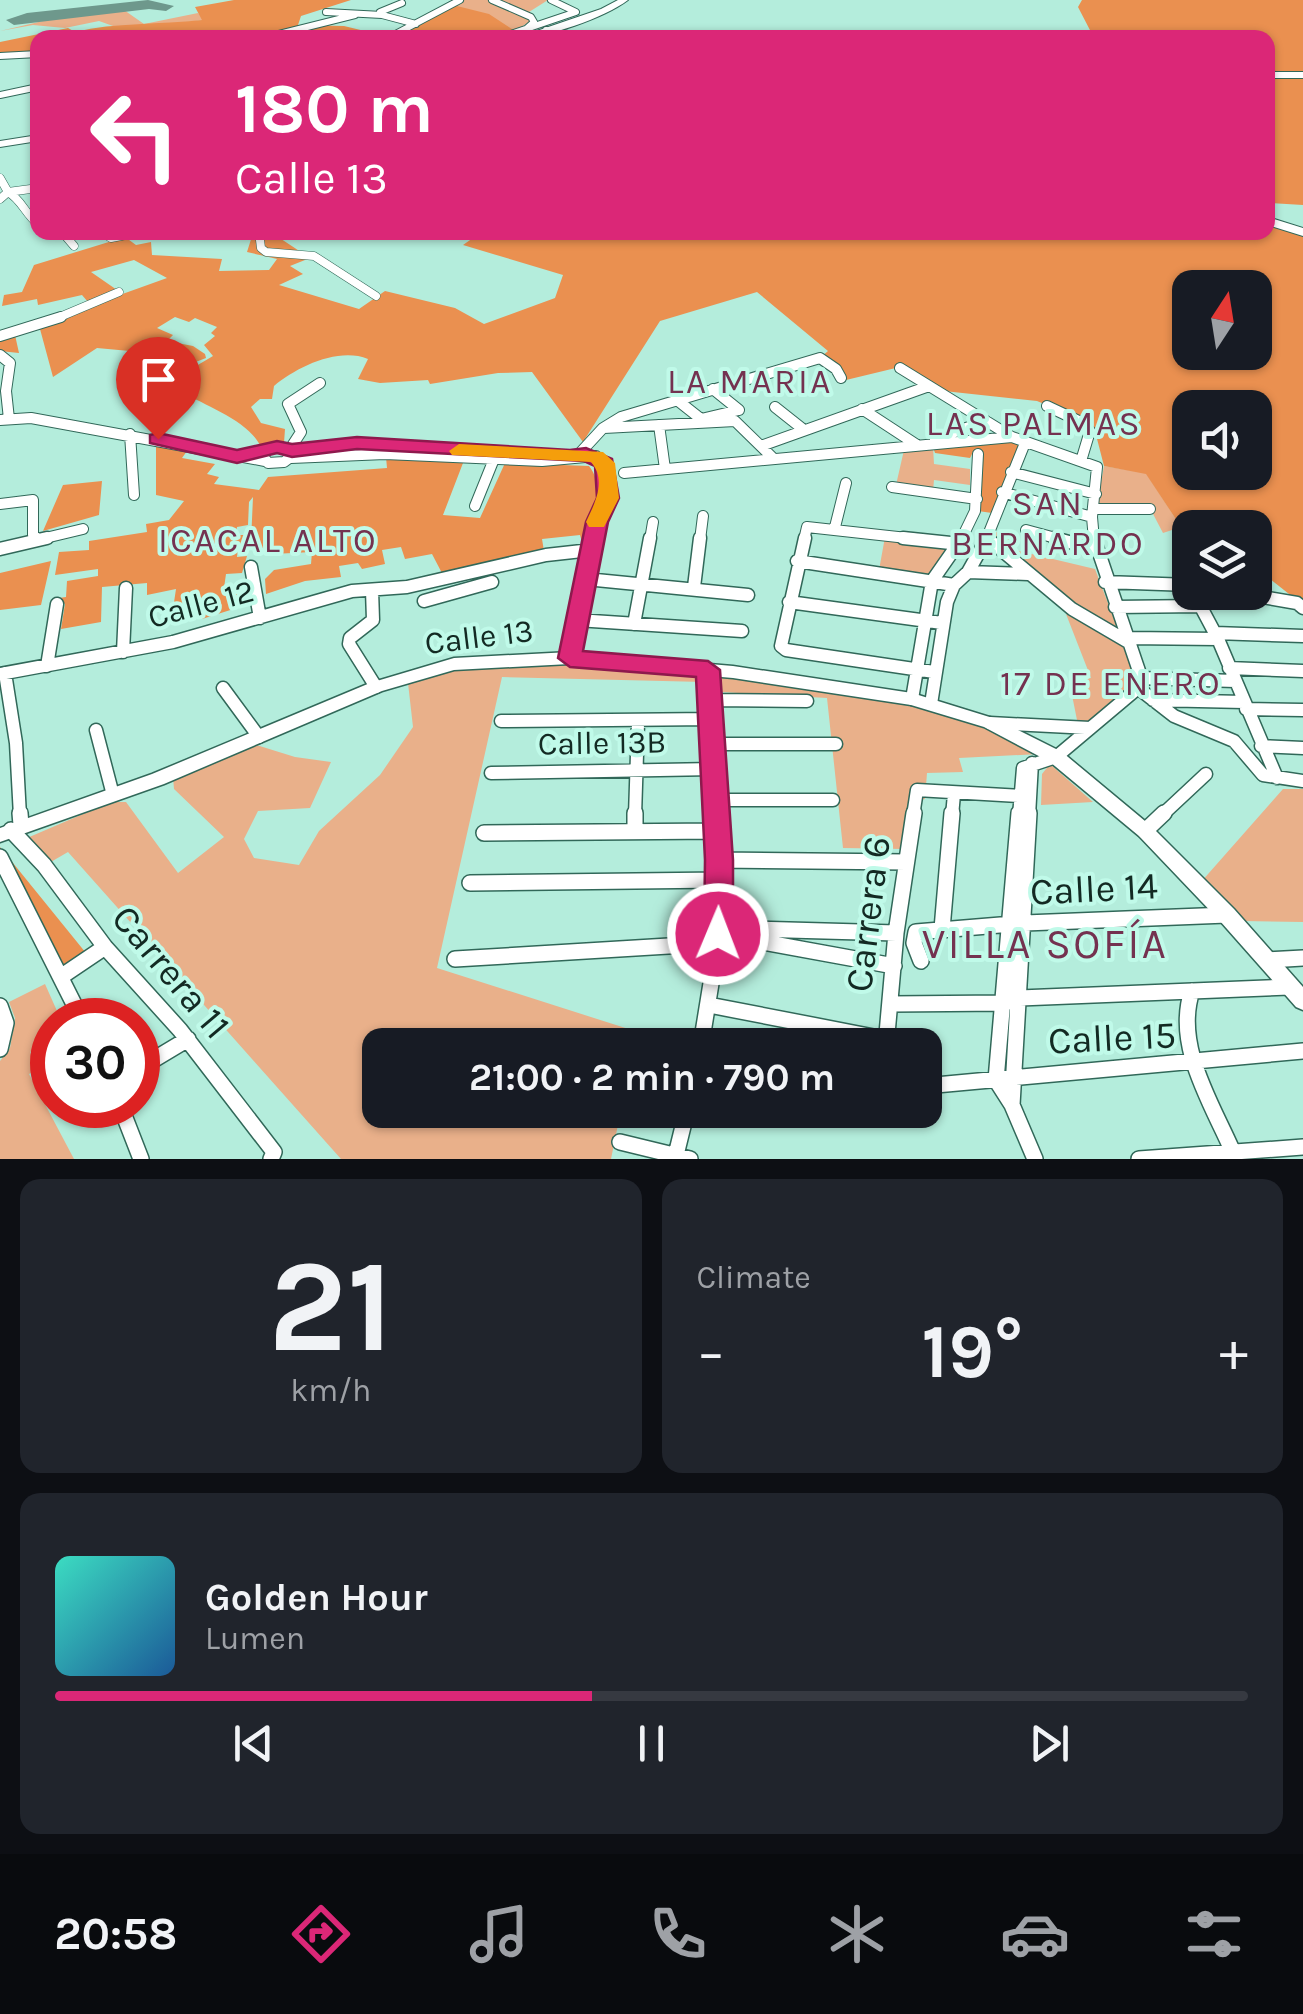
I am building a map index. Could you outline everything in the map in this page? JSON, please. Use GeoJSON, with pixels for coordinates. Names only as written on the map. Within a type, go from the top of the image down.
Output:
{"type":"FeatureCollection","features":[{"type":"Feature","properties":{"kind":"main road"},"geometry":{"type":"LineString","coordinates":[[546,30],[604,12],[624,0]]}},
{"type":"Feature","properties":{"kind":"main road"},"geometry":{"type":"LineString","coordinates":[[0,144],[30,139]]}},
{"type":"Feature","properties":{"kind":"main road"},"geometry":{"type":"LineString","coordinates":[[1275,222],[1303,232]]}},
{"type":"Feature","properties":{"kind":"main road","name":"Calle 13"},"geometry":{"type":"LineString","coordinates":[[11,830],[113,794],[376,687],[454,664],[570,658],[708,670],[912,699],[990,723],[1056,757],[1145,830],[1228,915],[1296,994]]}},
{"type":"Feature","properties":{"kind":"street"},"geometry":{"type":"LineString","coordinates":[[404,30],[460,0]]}},
{"type":"Feature","properties":{"kind":"street"},"geometry":{"type":"LineString","coordinates":[[492,0],[531,17],[534,22],[526,30]]}},
{"type":"Feature","properties":{"kind":"street"},"geometry":{"type":"LineString","coordinates":[[532,30],[576,12],[551,0]]}},
{"type":"Feature","properties":{"kind":"street"},"geometry":{"type":"LineString","coordinates":[[296,30],[380,12],[402,3]]}},
{"type":"Feature","properties":{"kind":"street"},"geometry":{"type":"LineString","coordinates":[[326,12],[355,16]]}},
{"type":"Feature","properties":{"kind":"street"},"geometry":{"type":"LineString","coordinates":[[380,12],[416,24]]}},
{"type":"Feature","properties":{"kind":"street"},"geometry":{"type":"LineString","coordinates":[[0,56],[30,54]]}},
{"type":"Feature","properties":{"kind":"street"},"geometry":{"type":"LineString","coordinates":[[1275,75],[1303,75]]}},
{"type":"Feature","properties":{"kind":"street"},"geometry":{"type":"LineString","coordinates":[[0,96],[30,89]]}},
{"type":"Feature","properties":{"kind":"street"},"geometry":{"type":"LineString","coordinates":[[0,179],[8,192],[19,198],[30,218]]}},
{"type":"Feature","properties":{"kind":"street"},"geometry":{"type":"LineString","coordinates":[[0,199],[8,192],[30,189]]}},
{"type":"Feature","properties":{"kind":"street"},"geometry":{"type":"LineString","coordinates":[[69,240],[74,246]]}},
{"type":"Feature","properties":{"kind":"street"},"geometry":{"type":"LineString","coordinates":[[260,240],[260,248],[266,252],[314,256],[376,296]]}},
{"type":"Feature","properties":{"kind":"street"},"geometry":{"type":"LineString","coordinates":[[0,336],[54,320],[119,292]]}},
{"type":"Feature","properties":{"kind":"street"},"geometry":{"type":"LineString","coordinates":[[0,354],[10,363],[3,392],[4,419],[31,418],[130,434],[278,464],[291,452],[300,432],[288,404],[320,383]]}},
{"type":"Feature","properties":{"kind":"street"},"geometry":{"type":"LineString","coordinates":[[237,456],[269,449],[554,461],[574,456],[603,428],[621,417],[820,358],[836,368],[841,378]]}},
{"type":"Feature","properties":{"kind":"street"},"geometry":{"type":"LineString","coordinates":[[900,368],[1025,443],[1097,466],[1092,513],[1095,550],[1129,640],[1138,683],[1174,716],[1234,741],[1263,774],[1303,781]]}},
{"type":"Feature","properties":{"kind":"street"},"geometry":{"type":"LineString","coordinates":[[761,446],[929,386]]}},
{"type":"Feature","properties":{"kind":"street"},"geometry":{"type":"LineString","coordinates":[[677,400],[701,419],[738,410],[713,389]]}},
{"type":"Feature","properties":{"kind":"street"},"geometry":{"type":"LineString","coordinates":[[1047,406],[1083,422],[1090,431],[1082,461]]}},
{"type":"Feature","properties":{"kind":"street"},"geometry":{"type":"LineString","coordinates":[[776,407],[804,430]]}},
{"type":"Feature","properties":{"kind":"street"},"geometry":{"type":"LineString","coordinates":[[862,410],[917,446]]}},
{"type":"Feature","properties":{"kind":"street"},"geometry":{"type":"LineString","coordinates":[[603,428],[735,420],[774,459]]}},
{"type":"Feature","properties":{"kind":"street"},"geometry":{"type":"LineString","coordinates":[[917,446],[986,420]]}},
{"type":"Feature","properties":{"kind":"street"},"geometry":{"type":"LineString","coordinates":[[659,425],[665,469]]}},
{"type":"Feature","properties":{"kind":"street"},"geometry":{"type":"LineString","coordinates":[[130,434],[134,495]]}},
{"type":"Feature","properties":{"kind":"street"},"geometry":{"type":"LineString","coordinates":[[624,473],[1012,436]]}},
{"type":"Feature","properties":{"kind":"street"},"geometry":{"type":"LineString","coordinates":[[291,452],[357,443],[596,456],[608,470],[608,498],[597,522],[570,658]]}},
{"type":"Feature","properties":{"kind":"street"},"geometry":{"type":"LineString","coordinates":[[931,704],[942,624],[954,585],[968,572],[987,538],[1002,492],[1025,443]]}},
{"type":"Feature","properties":{"kind":"street"},"geometry":{"type":"LineString","coordinates":[[265,462],[262,455],[269,449]]}},
{"type":"Feature","properties":{"kind":"street"},"geometry":{"type":"LineString","coordinates":[[912,699],[932,580],[960,544],[976,505],[978,454]]}},
{"type":"Feature","properties":{"kind":"street"},"geometry":{"type":"LineString","coordinates":[[475,506],[494,459]]}},
{"type":"Feature","properties":{"kind":"street"},"geometry":{"type":"LineString","coordinates":[[1012,472],[1096,494]]}},
{"type":"Feature","properties":{"kind":"street"},"geometry":{"type":"LineString","coordinates":[[835,527],[846,483]]}},
{"type":"Feature","properties":{"kind":"street"},"geometry":{"type":"LineString","coordinates":[[892,486],[976,505],[994,515]]}},
{"type":"Feature","properties":{"kind":"street"},"geometry":{"type":"LineString","coordinates":[[1002,492],[1092,513],[1150,509]]}},
{"type":"Feature","properties":{"kind":"street"},"geometry":{"type":"LineString","coordinates":[[0,504],[33,500],[33,534],[38,539]]}},
{"type":"Feature","properties":{"kind":"street"},"geometry":{"type":"LineString","coordinates":[[694,587],[703,516]]}},
{"type":"Feature","properties":{"kind":"street"},"geometry":{"type":"LineString","coordinates":[[634,624],[653,522]]}},
{"type":"Feature","properties":{"kind":"street"},"geometry":{"type":"LineString","coordinates":[[934,672],[782,649],[789,602],[807,526],[960,544]]}},
{"type":"Feature","properties":{"kind":"street"},"geometry":{"type":"LineString","coordinates":[[0,549],[84,529]]}},
{"type":"Feature","properties":{"kind":"street"},"geometry":{"type":"LineString","coordinates":[[1026,530],[1095,550]]}},
{"type":"Feature","properties":{"kind":"street"},"geometry":{"type":"LineString","coordinates":[[987,538],[1070,610],[1129,640],[1303,636]]}},
{"type":"Feature","properties":{"kind":"street","name":"Calle 12"},"geometry":{"type":"LineString","coordinates":[[2,673],[123,652],[352,592],[491,576],[546,555],[591,550]]}},
{"type":"Feature","properties":{"kind":"street"},"geometry":{"type":"LineString","coordinates":[[798,561],[954,585]]}},
{"type":"Feature","properties":{"kind":"street"},"geometry":{"type":"LineString","coordinates":[[251,568],[260,618]]}},
{"type":"Feature","properties":{"kind":"street"},"geometry":{"type":"LineString","coordinates":[[968,572],[1028,574]]}},
{"type":"Feature","properties":{"kind":"street"},"geometry":{"type":"LineString","coordinates":[[424,601],[491,576],[496,598]]}},
{"type":"Feature","properties":{"kind":"street"},"geometry":{"type":"LineString","coordinates":[[1104,579],[1172,576]]}},
{"type":"Feature","properties":{"kind":"street"},"geometry":{"type":"LineString","coordinates":[[586,578],[748,595]]}},
{"type":"Feature","properties":{"kind":"street"},"geometry":{"type":"LineString","coordinates":[[1104,579],[1172,585]]}},
{"type":"Feature","properties":{"kind":"street"},"geometry":{"type":"LineString","coordinates":[[123,652],[126,588]]}},
{"type":"Feature","properties":{"kind":"street"},"geometry":{"type":"LineString","coordinates":[[372,590],[374,623],[370,630],[350,638],[349,644],[376,687]]}},
{"type":"Feature","properties":{"kind":"street"},"geometry":{"type":"LineString","coordinates":[[1272,599],[1303,608]]}},
{"type":"Feature","properties":{"kind":"street"},"geometry":{"type":"LineString","coordinates":[[789,602],[942,624]]}},
{"type":"Feature","properties":{"kind":"street"},"geometry":{"type":"LineString","coordinates":[[47,666],[57,604]]}},
{"type":"Feature","properties":{"kind":"street"},"geometry":{"type":"LineString","coordinates":[[1116,607],[1172,606]]}},
{"type":"Feature","properties":{"kind":"street"},"geometry":{"type":"LineString","coordinates":[[1202,610],[1277,778]]}},
{"type":"Feature","properties":{"kind":"street"},"geometry":{"type":"LineString","coordinates":[[578,620],[742,631]]}},
{"type":"Feature","properties":{"kind":"street"},"geometry":{"type":"LineString","coordinates":[[704,1028],[719,935],[720,880],[708,670]]}},
{"type":"Feature","properties":{"kind":"street"},"geometry":{"type":"LineString","coordinates":[[1017,924],[1023,768],[1056,757],[1138,683],[1303,671]]}},
{"type":"Feature","properties":{"kind":"street"},"geometry":{"type":"LineString","coordinates":[[2,673],[16,743],[11,830]]}},
{"type":"Feature","properties":{"kind":"street"},"geometry":{"type":"LineString","coordinates":[[222,688],[259,736]]}},
{"type":"Feature","properties":{"kind":"street"},"geometry":{"type":"LineString","coordinates":[[710,700],[807,701]]}},
{"type":"Feature","properties":{"kind":"street"},"geometry":{"type":"LineString","coordinates":[[1153,700],[1303,710]]}},
{"type":"Feature","properties":{"kind":"street"},"geometry":{"type":"LineString","coordinates":[[501,721],[638,723],[712,719]]}},
{"type":"Feature","properties":{"kind":"street"},"geometry":{"type":"LineString","coordinates":[[635,830],[638,723]]}},
{"type":"Feature","properties":{"kind":"street","name":"Calle 13"},"geometry":{"type":"LineString","coordinates":[[990,723],[1090,728]]}},
{"type":"Feature","properties":{"kind":"street"},"geometry":{"type":"LineString","coordinates":[[96,730],[113,794]]}},
{"type":"Feature","properties":{"kind":"street"},"geometry":{"type":"LineString","coordinates":[[713,744],[836,744]]}},
{"type":"Feature","properties":{"kind":"street"},"geometry":{"type":"LineString","coordinates":[[1262,746],[1303,748]]}},
{"type":"Feature","properties":{"kind":"street"},"geometry":{"type":"LineString","coordinates":[[1032,763],[1004,1078],[1035,1159]]}},
{"type":"Feature","properties":{"kind":"street","name":"Calle 13B"},"geometry":{"type":"LineString","coordinates":[[492,773],[714,769]]}},
{"type":"Feature","properties":{"kind":"street"},"geometry":{"type":"LineString","coordinates":[[1145,830],[1206,774]]}},
{"type":"Feature","properties":{"kind":"street","name":"Carrera 6"},"geometry":{"type":"LineString","coordinates":[[888,1028],[896,933],[918,790],[954,794]]}},
{"type":"Feature","properties":{"kind":"street"},"geometry":{"type":"LineString","coordinates":[[942,929],[954,794],[1020,796]]}},
{"type":"Feature","properties":{"kind":"street"},"geometry":{"type":"LineString","coordinates":[[716,800],[834,800]]}},
{"type":"Feature","properties":{"kind":"street","name":"Carrera 11"},"geometry":{"type":"LineString","coordinates":[[11,830],[44,865],[105,947],[188,1040],[274,1152],[271,1159]]}},
{"type":"Feature","properties":{"kind":"street"},"geometry":{"type":"LineString","coordinates":[[484,833],[717,832]]}},
{"type":"Feature","properties":{"kind":"street"},"geometry":{"type":"LineString","coordinates":[[0,857],[72,998]]}},
{"type":"Feature","properties":{"kind":"street"},"geometry":{"type":"LineString","coordinates":[[719,860],[906,862]]}},
{"type":"Feature","properties":{"kind":"street"},"geometry":{"type":"LineString","coordinates":[[470,883],[720,880]]}},
{"type":"Feature","properties":{"kind":"street","name":"Calle 14"},"geometry":{"type":"LineString","coordinates":[[895,961],[918,953],[916,932],[1228,915]]}},
{"type":"Feature","properties":{"kind":"street"},"geometry":{"type":"LineString","coordinates":[[455,959],[719,935],[896,933]]}},
{"type":"Feature","properties":{"kind":"street"},"geometry":{"type":"LineString","coordinates":[[719,935],[895,961]]}},
{"type":"Feature","properties":{"kind":"street"},"geometry":{"type":"LineString","coordinates":[[62,976],[105,947]]}},
{"type":"Feature","properties":{"kind":"street"},"geometry":{"type":"LineString","coordinates":[[1268,960],[1303,958]]}},
{"type":"Feature","properties":{"kind":"street"},"geometry":{"type":"LineString","coordinates":[[1192,992],[1184,1016],[1188,1042],[1232,1150]]}},
{"type":"Feature","properties":{"kind":"street"},"geometry":{"type":"LineString","coordinates":[[892,1004],[1192,992],[1296,994]]}},
{"type":"Feature","properties":{"kind":"street"},"geometry":{"type":"LineString","coordinates":[[709,1005],[818,1028]]}},
{"type":"Feature","properties":{"kind":"street"},"geometry":{"type":"LineString","coordinates":[[0,1006],[6,1022],[0,1049]]}},
{"type":"Feature","properties":{"kind":"street"},"geometry":{"type":"LineString","coordinates":[[160,1057],[188,1040]]}},
{"type":"Feature","properties":{"kind":"street","name":"Calle 15"},"geometry":{"type":"LineString","coordinates":[[942,1084],[1198,1066],[1303,1051]]}},
{"type":"Feature","properties":{"kind":"street"},"geometry":{"type":"LineString","coordinates":[[129,1128],[141,1159]]}},
{"type":"Feature","properties":{"kind":"street"},"geometry":{"type":"LineString","coordinates":[[620,1142],[680,1158],[684,1128]]}},
{"type":"Feature","properties":{"kind":"street"},"geometry":{"type":"LineString","coordinates":[[1139,1159],[1303,1147]]}},
{"type":"Feature","properties":{"kind":"shaded area"},"geometry":{"type":"Polygon","coordinates":[[[234,0],[351,0],[301,16],[298,25],[361,30],[87,30],[202,20],[195,7],[234,0]]]}},
{"type":"Feature","properties":{"kind":"shaded area"},"geometry":{"type":"Polygon","coordinates":[[[461,0],[548,0],[529,12],[532,20],[517,30],[453,5],[461,0]]]}},
{"type":"Feature","properties":{"kind":"shaded area"},"geometry":{"type":"Polygon","coordinates":[[[1082,0],[1303,0],[1303,205],[1275,203],[1275,30],[1090,30],[1078,7],[1082,0]]]}},
{"type":"Feature","properties":{"kind":"shaded area"},"geometry":{"type":"Polygon","coordinates":[[[453,5],[489,14],[513,30],[405,30],[453,5]]]}},
{"type":"Feature","properties":{"kind":"shaded area"},"geometry":{"type":"Polygon","coordinates":[[[124,10],[144,24],[198,13],[204,20],[144,27],[113,26],[99,21],[65,28],[33,25],[0,31],[60,17],[55,13],[124,10]]]}},
{"type":"Feature","properties":{"kind":"shaded area"},"geometry":{"type":"Polygon","coordinates":[[[30,36],[30,53],[0,55],[0,42],[30,36]]]}},
{"type":"Feature","properties":{"kind":"shaded area"},"geometry":{"type":"Polygon","coordinates":[[[1275,225],[1303,235],[1303,605],[1272,580],[1272,510],[1172,510],[1172,513],[1146,474],[1104,466],[1095,431],[1085,421],[1037,401],[944,391],[904,366],[846,380],[842,369],[820,358],[828,351],[757,292],[660,321],[583,442],[532,372],[430,384],[428,380],[380,383],[358,379],[368,359],[344,355],[294,372],[274,386],[272,399],[260,399],[251,407],[261,423],[285,429],[284,443],[261,447],[237,422],[182,392],[180,382],[191,369],[213,356],[204,345],[215,336],[211,333],[217,327],[195,318],[189,322],[175,317],[157,328],[173,335],[167,341],[193,346],[205,354],[206,358],[188,365],[170,363],[173,355],[97,348],[53,377],[40,329],[15,335],[19,353],[0,351],[0,338],[167,278],[134,260],[91,272],[117,290],[88,302],[82,295],[38,305],[37,299],[2,306],[4,295],[22,292],[34,265],[115,240],[129,240],[136,245],[151,242],[152,255],[222,259],[219,271],[269,270],[277,259],[247,252],[251,240],[283,240],[310,258],[290,266],[303,274],[279,285],[359,309],[385,291],[455,308],[484,324],[555,298],[563,275],[463,245],[470,240],[1275,240],[1275,225]]]}},
{"type":"Feature","properties":{"kind":"shaded area"},"geometry":{"type":"Polygon","coordinates":[[[1011,439],[1020,444],[992,513],[978,511],[982,453],[973,452],[970,458],[935,453],[933,447],[1011,439]]]}},
{"type":"Feature","properties":{"kind":"shaded area"},"geometry":{"type":"Polygon","coordinates":[[[156,444],[187,451],[182,458],[215,464],[207,474],[219,477],[214,484],[259,490],[268,477],[387,468],[386,457],[463,463],[443,515],[480,518],[505,463],[589,466],[597,485],[596,506],[583,546],[580,535],[542,539],[544,551],[444,577],[432,554],[405,559],[401,547],[382,550],[385,564],[362,569],[358,563],[339,566],[341,577],[305,581],[266,594],[265,579],[274,570],[311,564],[312,552],[273,554],[251,542],[253,497],[249,502],[248,525],[237,527],[236,535],[247,535],[249,546],[238,548],[237,557],[247,556],[242,573],[226,574],[224,588],[240,588],[243,606],[202,619],[200,606],[173,609],[176,589],[147,595],[147,583],[102,587],[101,622],[61,629],[65,604],[52,599],[66,597],[67,581],[98,576],[98,569],[55,575],[59,552],[89,550],[89,541],[147,532],[146,524],[169,520],[184,501],[156,495],[156,444]]]}},
{"type":"Feature","properties":{"kind":"shaded area"},"geometry":{"type":"Polygon","coordinates":[[[933,447],[934,464],[970,469],[970,485],[934,480],[933,491],[896,485],[904,450],[933,447]]]}},
{"type":"Feature","properties":{"kind":"shaded area"},"geometry":{"type":"Polygon","coordinates":[[[1104,466],[1146,473],[1172,513],[1172,530],[1163,533],[1152,512],[1096,510],[1104,466]]]}},
{"type":"Feature","properties":{"kind":"shaded area"},"geometry":{"type":"Polygon","coordinates":[[[102,481],[99,515],[43,531],[63,485],[102,481]]]}},
{"type":"Feature","properties":{"kind":"shaded area"},"geometry":{"type":"Polygon","coordinates":[[[990,531],[1010,535],[1006,548],[1095,569],[1120,635],[1100,627],[988,537],[990,531]]]}},
{"type":"Feature","properties":{"kind":"shaded area"},"geometry":{"type":"Polygon","coordinates":[[[885,537],[963,545],[934,577],[879,570],[885,537]]]}},
{"type":"Feature","properties":{"kind":"shaded area"},"geometry":{"type":"Polygon","coordinates":[[[51,561],[41,605],[0,610],[0,573],[51,561]]]}},
{"type":"Feature","properties":{"kind":"shaded area"},"geometry":{"type":"Polygon","coordinates":[[[1066,614],[1124,645],[1135,673],[1131,688],[1088,725],[1078,725],[1069,680],[1091,678],[1066,614]]]}},
{"type":"Feature","properties":{"kind":"shaded area"},"geometry":{"type":"Polygon","coordinates":[[[570,665],[703,677],[704,682],[502,677],[437,968],[625,1028],[362,1028],[362,1128],[617,1128],[611,1159],[341,1159],[68,852],[37,870],[20,841],[111,802],[126,802],[178,873],[224,837],[174,789],[173,777],[253,744],[295,757],[331,762],[310,808],[258,811],[244,839],[254,858],[299,865],[319,831],[380,775],[413,727],[408,683],[451,668],[570,665]]]}},
{"type":"Feature","properties":{"kind":"shaded area"},"geometry":{"type":"Polygon","coordinates":[[[721,676],[924,709],[1002,735],[1039,754],[959,758],[963,772],[927,773],[925,799],[910,802],[903,849],[843,848],[827,698],[721,692],[721,676]]]}},
{"type":"Feature","properties":{"kind":"shaded area"},"geometry":{"type":"Polygon","coordinates":[[[1050,764],[1093,802],[1041,805],[1042,774],[1050,764]]]}},
{"type":"Feature","properties":{"kind":"shaded area"},"geometry":{"type":"Polygon","coordinates":[[[1283,789],[1303,789],[1303,922],[1242,921],[1201,882],[1283,789]]]}},
{"type":"Feature","properties":{"kind":"shaded area"},"geometry":{"type":"Polygon","coordinates":[[[0,847],[90,958],[59,976],[0,863],[0,847]]]}},
{"type":"Feature","properties":{"kind":"shaded area"},"geometry":{"type":"Polygon","coordinates":[[[45,984],[51,998],[30,998],[30,1128],[58,1128],[74,1159],[0,1159],[0,1061],[10,1048],[15,1018],[9,1002],[45,984]]]}},
{"type":"Feature","properties":{"kind":"taxiway"},"geometry":{"type":"LineString","coordinates":[[14,20],[149,4],[166,6]]}},
{"type":"Feature","properties":{"kind":"slow traffic"},"geometry":{"type":"LineString","coordinates":[[459,451],[596,456],[605,463],[609,477],[608,498],[597,522]]}},
{"type":"Feature","properties":{"kind":"district","name":"LA MARIA"},"geometry":{"type":"Point","coordinates":[750,381]}},
{"type":"Feature","properties":{"kind":"district","name":"LAS PALMAS"},"geometry":{"type":"Point","coordinates":[1034,423]}},
{"type":"Feature","properties":{"kind":"district","name":"SAN BERNARDO"},"geometry":{"type":"Point","coordinates":[1048,523]}},
{"type":"Feature","properties":{"kind":"district","name":"ICACAL ALTO"},"geometry":{"type":"Point","coordinates":[268,540]}},
{"type":"Feature","properties":{"kind":"district","name":"17 DE ENERO"},"geometry":{"type":"Point","coordinates":[1111,683]}},
{"type":"Feature","properties":{"kind":"district","name":"VILLA SOFÍA"},"geometry":{"type":"Point","coordinates":[1045,944]}},
{"type":"Feature","properties":{"kind":"route"},"geometry":{"type":"LineString","coordinates":[[158,439],[237,456],[277,447],[292,450],[357,443],[586,454],[605,463],[608,498],[597,522],[570,658],[708,670],[719,860],[718,934]]}}]}
